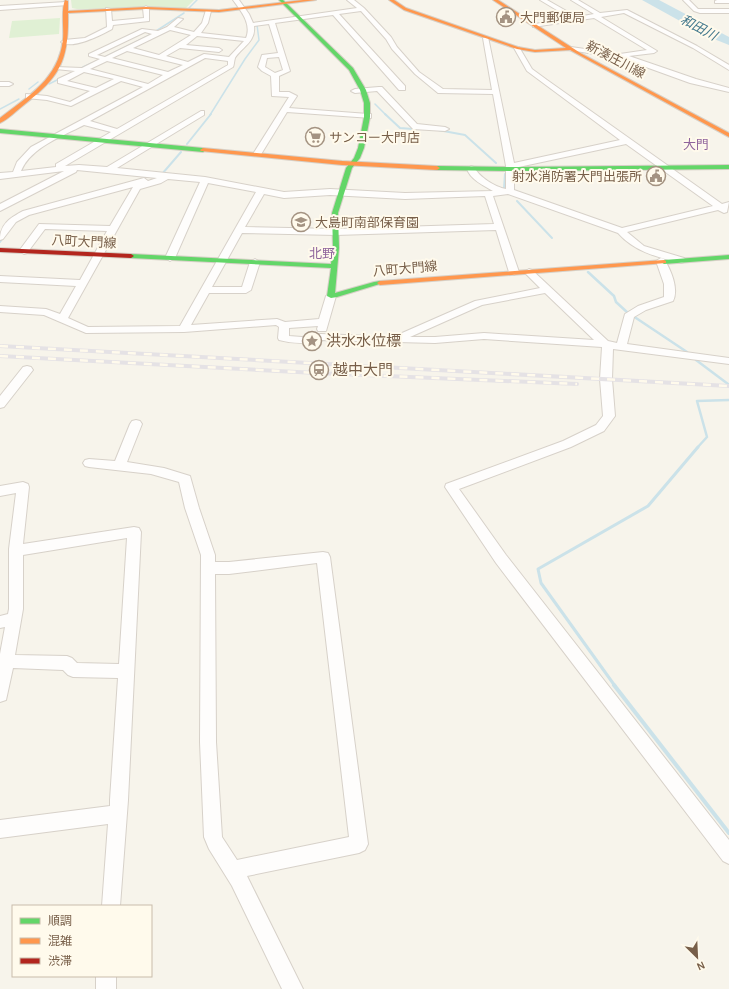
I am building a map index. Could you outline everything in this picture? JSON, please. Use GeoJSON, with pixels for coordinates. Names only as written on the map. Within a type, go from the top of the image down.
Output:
{"type":"FeatureCollection","features":[{"type":"Feature","properties":{"kind":"street"},"geometry":{"type":"LineString","coordinates":[[55,169],[231,66],[231,59],[248,40],[251,25],[244,9],[236,0]]}},
{"type":"Feature","properties":{"kind":"street"},"geometry":{"type":"LineString","coordinates":[[0,8],[66,5],[108,9],[146,8],[208,11],[244,9],[279,2],[314,0]]}},
{"type":"Feature","properties":{"kind":"street"},"geometry":{"type":"LineString","coordinates":[[350,0],[362,9],[389,38],[403,61],[441,91],[496,92]]}},
{"type":"Feature","properties":{"kind":"street"},"geometry":{"type":"LineString","coordinates":[[391,0],[405,9],[517,48],[535,51],[571,49],[622,56],[692,81],[729,90]]}},
{"type":"Feature","properties":{"kind":"street","name":"新湊庄川線"},"geometry":{"type":"LineString","coordinates":[[495,0],[571,49],[729,135]]}},
{"type":"Feature","properties":{"kind":"street"},"geometry":{"type":"LineString","coordinates":[[543,0],[576,19]]}},
{"type":"Feature","properties":{"kind":"street"},"geometry":{"type":"LineString","coordinates":[[574,0],[597,16],[654,50],[622,56]]}},
{"type":"Feature","properties":{"kind":"street"},"geometry":{"type":"LineString","coordinates":[[686,0],[696,10],[728,12]]}},
{"type":"Feature","properties":{"kind":"street"},"geometry":{"type":"LineString","coordinates":[[716,1],[728,12]]}},
{"type":"Feature","properties":{"kind":"street"},"geometry":{"type":"LineString","coordinates":[[716,1],[729,1]]}},
{"type":"Feature","properties":{"kind":"street"},"geometry":{"type":"LineString","coordinates":[[279,2],[347,64],[357,76],[359,99],[365,116],[350,157],[352,162],[340,193],[335,213],[335,266],[331,296],[321,337]]}},
{"type":"Feature","properties":{"kind":"street"},"geometry":{"type":"LineString","coordinates":[[0,121],[58,68],[61,61],[64,42],[66,5]]}},
{"type":"Feature","properties":{"kind":"street"},"geometry":{"type":"LineString","coordinates":[[109,22],[147,20],[146,8]]}},
{"type":"Feature","properties":{"kind":"street"},"geometry":{"type":"LineString","coordinates":[[64,42],[86,40],[110,28],[108,9]]}},
{"type":"Feature","properties":{"kind":"street"},"geometry":{"type":"LineString","coordinates":[[251,25],[362,9]]}},
{"type":"Feature","properties":{"kind":"street"},"geometry":{"type":"LineString","coordinates":[[160,57],[180,46],[196,34],[205,24],[208,11]]}},
{"type":"Feature","properties":{"kind":"street"},"geometry":{"type":"LineString","coordinates":[[535,26],[625,11],[695,47],[729,68]]}},
{"type":"Feature","properties":{"kind":"street"},"geometry":{"type":"LineString","coordinates":[[335,13],[384,64],[402,88]]}},
{"type":"Feature","properties":{"kind":"street"},"geometry":{"type":"LineString","coordinates":[[97,91],[60,81],[169,28],[180,18]]}},
{"type":"Feature","properties":{"kind":"street"},"geometry":{"type":"LineString","coordinates":[[271,22],[287,71],[275,75],[261,67],[264,56],[281,55]]}},
{"type":"Feature","properties":{"kind":"street"},"geometry":{"type":"LineString","coordinates":[[169,28],[196,34],[248,40]]}},
{"type":"Feature","properties":{"kind":"street"},"geometry":{"type":"LineString","coordinates":[[158,33],[144,30],[91,55],[170,75]]}},
{"type":"Feature","properties":{"kind":"street"},"geometry":{"type":"LineString","coordinates":[[99,34],[124,39]]}},
{"type":"Feature","properties":{"kind":"street"},"geometry":{"type":"LineString","coordinates":[[486,38],[510,168],[506,192]]}},
{"type":"Feature","properties":{"kind":"street"},"geometry":{"type":"LineString","coordinates":[[180,46],[236,52]]}},
{"type":"Feature","properties":{"kind":"street"},"geometry":{"type":"LineString","coordinates":[[517,48],[529,70],[664,167],[724,206],[729,213]]}},
{"type":"Feature","properties":{"kind":"street"},"geometry":{"type":"LineString","coordinates":[[127,49],[189,64]]}},
{"type":"Feature","properties":{"kind":"street"},"geometry":{"type":"LineString","coordinates":[[16,174],[20,164],[34,149],[189,64],[204,56],[231,59]]}},
{"type":"Feature","properties":{"kind":"street"},"geometry":{"type":"LineString","coordinates":[[58,68],[84,70],[149,86]]}},
{"type":"Feature","properties":{"kind":"street"},"geometry":{"type":"LineString","coordinates":[[257,154],[293,96],[289,94],[275,94],[275,75]]}},
{"type":"Feature","properties":{"kind":"street"},"geometry":{"type":"LineString","coordinates":[[29,96],[47,98],[71,104],[120,79]]}},
{"type":"Feature","properties":{"kind":"street"},"geometry":{"type":"LineString","coordinates":[[0,84],[9,84]]}},
{"type":"Feature","properties":{"kind":"street"},"geometry":{"type":"LineString","coordinates":[[359,90],[379,89],[415,127],[422,126],[445,129]]}},
{"type":"Feature","properties":{"kind":"street"},"geometry":{"type":"LineString","coordinates":[[285,110],[365,116]]}},
{"type":"Feature","properties":{"kind":"street"},"geometry":{"type":"LineString","coordinates":[[108,170],[201,113]]}},
{"type":"Feature","properties":{"kind":"street"},"geometry":{"type":"LineString","coordinates":[[84,122],[118,132]]}},
{"type":"Feature","properties":{"kind":"street"},"geometry":{"type":"LineString","coordinates":[[0,131],[390,166],[471,169],[729,166]]}},
{"type":"Feature","properties":{"kind":"street"},"geometry":{"type":"LineString","coordinates":[[510,168],[627,141]]}},
{"type":"Feature","properties":{"kind":"street"},"geometry":{"type":"LineString","coordinates":[[0,176],[79,167],[205,180],[284,195],[340,193],[405,196],[506,192]]}},
{"type":"Feature","properties":{"kind":"street"},"geometry":{"type":"LineString","coordinates":[[0,208],[79,167]]}},
{"type":"Feature","properties":{"kind":"street"},"geometry":{"type":"LineString","coordinates":[[471,169],[472,172],[488,185],[621,231],[633,244],[650,251],[681,260]]}},
{"type":"Feature","properties":{"kind":"street"},"geometry":{"type":"LineString","coordinates":[[63,318],[114,229],[136,187],[158,181],[162,175]]}},
{"type":"Feature","properties":{"kind":"street"},"geometry":{"type":"LineString","coordinates":[[0,237],[13,220],[26,213],[162,175]]}},
{"type":"Feature","properties":{"kind":"street"},"geometry":{"type":"LineString","coordinates":[[170,258],[205,180]]}},
{"type":"Feature","properties":{"kind":"street"},"geometry":{"type":"LineString","coordinates":[[184,329],[207,290],[238,230],[261,190]]}},
{"type":"Feature","properties":{"kind":"street"},"geometry":{"type":"LineString","coordinates":[[488,193],[514,272]]}},
{"type":"Feature","properties":{"kind":"street"},"geometry":{"type":"LineString","coordinates":[[621,231],[724,206]]}},
{"type":"Feature","properties":{"kind":"street"},"geometry":{"type":"LineString","coordinates":[[24,251],[42,226],[114,229]]}},
{"type":"Feature","properties":{"kind":"street"},"geometry":{"type":"LineString","coordinates":[[238,230],[336,232],[499,227]]}},
{"type":"Feature","properties":{"kind":"street","name":"八町大門線"},"geometry":{"type":"LineString","coordinates":[[0,250],[335,266]]}},
{"type":"Feature","properties":{"kind":"street","name":"八町大門線"},"geometry":{"type":"LineString","coordinates":[[331,296],[343,295],[373,283],[729,257]]}},
{"type":"Feature","properties":{"kind":"street"},"geometry":{"type":"LineString","coordinates":[[621,346],[629,316],[642,308],[669,298],[670,293],[668,280],[661,261]]}},
{"type":"Feature","properties":{"kind":"street"},"geometry":{"type":"LineString","coordinates":[[207,290],[246,290],[255,262]]}},
{"type":"Feature","properties":{"kind":"street"},"geometry":{"type":"LineString","coordinates":[[530,272],[603,344],[608,347],[606,379],[609,416],[600,428],[567,444],[451,487],[501,559],[729,855]]}},
{"type":"Feature","properties":{"kind":"street"},"geometry":{"type":"LineString","coordinates":[[0,279],[83,283]]}},
{"type":"Feature","properties":{"kind":"street"},"geometry":{"type":"LineString","coordinates":[[393,340],[479,303],[548,289]]}},
{"type":"Feature","properties":{"kind":"street"},"geometry":{"type":"LineString","coordinates":[[0,309],[46,312],[63,318],[86,330],[184,329],[277,322],[284,325],[290,323],[324,322]]}},
{"type":"Feature","properties":{"kind":"street"},"geometry":{"type":"LineString","coordinates":[[284,325],[283,338],[292,341],[310,340],[321,337],[435,340],[484,336],[603,344],[729,361]]}},
{"type":"Feature","properties":{"kind":"street"},"geometry":{"type":"LineString","coordinates":[[0,404],[27,370]]}},
{"type":"Feature","properties":{"kind":"street"},"geometry":{"type":"LineString","coordinates":[[119,466],[136,424]]}},
{"type":"Feature","properties":{"kind":"street"},"geometry":{"type":"LineString","coordinates":[[90,463],[119,466],[179,476],[185,479],[192,508],[208,555],[208,742],[213,837],[239,879],[293,989]]}},
{"type":"Feature","properties":{"kind":"street"},"geometry":{"type":"LineString","coordinates":[[0,490],[23,487],[16,551],[16,609],[6,621],[6,661],[0,695]]}},
{"type":"Feature","properties":{"kind":"street"},"geometry":{"type":"LineString","coordinates":[[16,551],[134,532],[118,814],[111,905]]}},
{"type":"Feature","properties":{"kind":"street"},"geometry":{"type":"LineString","coordinates":[[207,568],[229,568],[323,557],[359,844],[233,870]]}},
{"type":"Feature","properties":{"kind":"street"},"geometry":{"type":"LineString","coordinates":[[6,661],[67,663],[73,670],[126,671]]}},
{"type":"Feature","properties":{"kind":"street"},"geometry":{"type":"LineString","coordinates":[[0,829],[118,814]]}},
{"type":"Feature","properties":{"kind":"street"},"geometry":{"type":"LineString","coordinates":[[106,977],[106,989]]}},
{"type":"Feature","properties":{"kind":"green space"},"geometry":{"type":"Polygon","coordinates":[[[71,0],[194,0],[186,8],[77,9],[72,8],[71,0]]]}},
{"type":"Feature","properties":{"kind":"green space"},"geometry":{"type":"Polygon","coordinates":[[[60,18],[59,34],[9,38],[12,21],[60,18]]]}},
{"type":"Feature","properties":{"kind":"water","name":"和田川"},"geometry":{"type":"Polygon","coordinates":[[[642,0],[659,0],[729,37],[729,45],[709,37],[642,0]]]}},
{"type":"Feature","properties":{"kind":"waterway"},"geometry":{"type":"LineString","coordinates":[[189,8],[197,0]]}},
{"type":"Feature","properties":{"kind":"waterway"},"geometry":{"type":"LineString","coordinates":[[156,31],[184,13]]}},
{"type":"Feature","properties":{"kind":"waterway"},"geometry":{"type":"LineString","coordinates":[[210,115],[245,59],[259,40],[257,25],[260,25]]}},
{"type":"Feature","properties":{"kind":"waterway"},"geometry":{"type":"LineString","coordinates":[[105,57],[152,34]]}},
{"type":"Feature","properties":{"kind":"waterway"},"geometry":{"type":"LineString","coordinates":[[83,67],[92,63]]}},
{"type":"Feature","properties":{"kind":"waterway"},"geometry":{"type":"LineString","coordinates":[[49,84],[61,78]]}},
{"type":"Feature","properties":{"kind":"waterway"},"geometry":{"type":"LineString","coordinates":[[29,89],[38,82]]}},
{"type":"Feature","properties":{"kind":"waterway"},"geometry":{"type":"LineString","coordinates":[[0,109],[19,99]]}},
{"type":"Feature","properties":{"kind":"waterway"},"geometry":{"type":"LineString","coordinates":[[375,104],[385,114]]}},
{"type":"Feature","properties":{"kind":"waterway"},"geometry":{"type":"LineString","coordinates":[[187,144],[211,114]]}},
{"type":"Feature","properties":{"kind":"waterway"},"geometry":{"type":"LineString","coordinates":[[385,114],[400,128],[413,129]]}},
{"type":"Feature","properties":{"kind":"waterway"},"geometry":{"type":"LineString","coordinates":[[438,130],[465,135],[496,163]]}},
{"type":"Feature","properties":{"kind":"waterway"},"geometry":{"type":"LineString","coordinates":[[162,174],[181,152]]}},
{"type":"Feature","properties":{"kind":"waterway"},"geometry":{"type":"LineString","coordinates":[[504,188],[505,174]]}},
{"type":"Feature","properties":{"kind":"waterway"},"geometry":{"type":"LineString","coordinates":[[517,201],[552,238]]}},
{"type":"Feature","properties":{"kind":"waterway"},"geometry":{"type":"LineString","coordinates":[[0,242],[4,236]]}},
{"type":"Feature","properties":{"kind":"waterway"},"geometry":{"type":"LineString","coordinates":[[588,272],[614,296],[616,302],[628,313]]}},
{"type":"Feature","properties":{"kind":"waterway"},"geometry":{"type":"LineString","coordinates":[[633,316],[687,352]]}},
{"type":"Feature","properties":{"kind":"waterway"},"geometry":{"type":"LineString","coordinates":[[696,360],[728,384]]}},
{"type":"Feature","properties":{"kind":"waterway"},"geometry":{"type":"LineString","coordinates":[[697,448],[707,437],[697,401],[729,400]]}},
{"type":"Feature","properties":{"kind":"waterway"},"geometry":{"type":"LineString","coordinates":[[615,686],[541,583],[538,569],[648,506],[698,447]]}},
{"type":"Feature","properties":{"kind":"waterway"},"geometry":{"type":"LineString","coordinates":[[614,685],[729,833]]}},
{"type":"Feature","properties":{"kind":"railway"},"geometry":{"type":"LineString","coordinates":[[0,346],[729,386]]}},
{"type":"Feature","properties":{"kind":"railway"},"geometry":{"type":"LineString","coordinates":[[0,356],[316,373],[577,384]]}},
{"type":"Feature","properties":{"kind":"traffic: fast"},"geometry":{"type":"LineString","coordinates":[[281,0],[351,69],[363,90],[367,103],[367,117],[361,148],[357,158],[349,168],[335,213],[336,248],[331,296],[380,283]]}},
{"type":"Feature","properties":{"kind":"traffic: fast"},"geometry":{"type":"LineString","coordinates":[[0,131],[203,150]]}},
{"type":"Feature","properties":{"kind":"traffic: fast"},"geometry":{"type":"LineString","coordinates":[[437,168],[518,169],[729,167]]}},
{"type":"Feature","properties":{"kind":"traffic: fast"},"geometry":{"type":"LineString","coordinates":[[131,256],[335,266]]}},
{"type":"Feature","properties":{"kind":"traffic: fast"},"geometry":{"type":"LineString","coordinates":[[664,262],[729,257]]}},
{"type":"Feature","properties":{"kind":"traffic: slow"},"geometry":{"type":"LineString","coordinates":[[66,12],[146,8],[219,11],[314,0]]}},
{"type":"Feature","properties":{"kind":"traffic: slow"},"geometry":{"type":"LineString","coordinates":[[391,0],[405,9],[517,48],[535,51],[571,49]]}},
{"type":"Feature","properties":{"kind":"traffic: slow"},"geometry":{"type":"LineString","coordinates":[[495,0],[580,55],[729,135]]}},
{"type":"Feature","properties":{"kind":"traffic: slow"},"geometry":{"type":"LineString","coordinates":[[0,121],[42,87],[49,80],[60,63],[63,56],[65,40],[66,1]]}},
{"type":"Feature","properties":{"kind":"traffic: slow"},"geometry":{"type":"LineString","coordinates":[[203,150],[342,163],[437,168]]}},
{"type":"Feature","properties":{"kind":"traffic: slow"},"geometry":{"type":"LineString","coordinates":[[380,283],[664,262]]}},
{"type":"Feature","properties":{"kind":"traffic: jam"},"geometry":{"type":"LineString","coordinates":[[0,250],[131,256]]}},
{"type":"Feature","properties":{"kind":"place","name":"大門郵便局"},"geometry":{"type":"Point","coordinates":[506,17]}},
{"type":"Feature","properties":{"kind":"place","name":"サンコー大門店"},"geometry":{"type":"Point","coordinates":[315,137]}},
{"type":"Feature","properties":{"kind":"place","name":"射水消防署大門出張所"},"geometry":{"type":"Point","coordinates":[656,176]}},
{"type":"Feature","properties":{"kind":"place","name":"大島町南部保育園"},"geometry":{"type":"Point","coordinates":[301,222]}},
{"type":"Feature","properties":{"kind":"place","name":"洪水水位標"},"geometry":{"type":"Point","coordinates":[312,341]}},
{"type":"Feature","properties":{"kind":"place","name":"越中大門"},"geometry":{"type":"Point","coordinates":[319,370]}},
{"type":"Feature","properties":{"kind":"district","name":"大門"},"geometry":{"type":"Point","coordinates":[696,144]}},
{"type":"Feature","properties":{"kind":"district","name":"北野"},"geometry":{"type":"Point","coordinates":[322,253]}}]}
